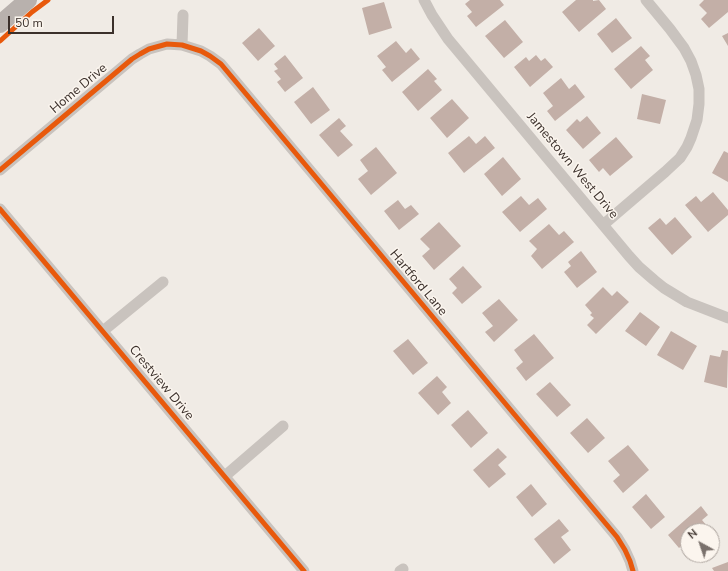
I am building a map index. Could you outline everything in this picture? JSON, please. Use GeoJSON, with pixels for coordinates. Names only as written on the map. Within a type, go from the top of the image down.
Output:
{"type":"FeatureCollection","features":[{"type":"Feature","properties":{"kind":"main road"},"geometry":{"type":"LineString","coordinates":[[0,24],[28,0]]}},
{"type":"Feature","properties":{"kind":"street","name":"Jamestown West Drive"},"geometry":{"type":"LineString","coordinates":[[424,0],[448,40],[629,256],[659,284],[672,293],[687,302],[728,318]]}},
{"type":"Feature","properties":{"kind":"street"},"geometry":{"type":"LineString","coordinates":[[603,225],[680,158],[687,147],[697,120],[699,89],[691,60],[670,29],[646,0]]}},
{"type":"Feature","properties":{"kind":"street"},"geometry":{"type":"LineString","coordinates":[[182,45],[183,16]]}},
{"type":"Feature","properties":{"kind":"street","name":"Home Drive"},"geometry":{"type":"LineString","coordinates":[[0,170],[132,59],[158,46],[167,44],[182,45]]}},
{"type":"Feature","properties":{"kind":"street","name":"Hartford Lane"},"geometry":{"type":"LineString","coordinates":[[182,45],[201,51],[221,64],[617,537],[625,550],[633,571]]}},
{"type":"Feature","properties":{"kind":"street","name":"Crestview Drive"},"geometry":{"type":"LineString","coordinates":[[0,209],[304,571]]}},
{"type":"Feature","properties":{"kind":"street"},"geometry":{"type":"LineString","coordinates":[[103,331],[163,282]]}},
{"type":"Feature","properties":{"kind":"street"},"geometry":{"type":"LineString","coordinates":[[225,476],[283,426]]}},
{"type":"Feature","properties":{"kind":"building"},"geometry":{"type":"Polygon","coordinates":[[[470,0],[500,0],[504,5],[476,27],[467,16],[472,12],[465,4],[470,0]]]}},
{"type":"Feature","properties":{"kind":"building"},"geometry":{"type":"Polygon","coordinates":[[[576,0],[599,0],[606,9],[579,32],[562,12],[576,0]]]}},
{"type":"Feature","properties":{"kind":"building"},"geometry":{"type":"Polygon","coordinates":[[[704,0],[728,0],[728,12],[709,28],[701,19],[707,13],[699,5],[704,0]]]}},
{"type":"Feature","properties":{"kind":"building"},"geometry":{"type":"Polygon","coordinates":[[[384,2],[392,28],[369,35],[362,8],[384,2]]]}},
{"type":"Feature","properties":{"kind":"building"},"geometry":{"type":"Polygon","coordinates":[[[616,18],[632,38],[612,53],[597,34],[616,18]]]}},
{"type":"Feature","properties":{"kind":"building"},"geometry":{"type":"Polygon","coordinates":[[[505,20],[523,42],[504,58],[485,36],[505,20]]]}},
{"type":"Feature","properties":{"kind":"building"},"geometry":{"type":"Polygon","coordinates":[[[259,28],[275,46],[258,61],[242,43],[259,28]]]}},
{"type":"Feature","properties":{"kind":"building"},"geometry":{"type":"Polygon","coordinates":[[[728,33],[728,46],[722,36],[728,33]]]}},
{"type":"Feature","properties":{"kind":"building"},"geometry":{"type":"Polygon","coordinates":[[[396,41],[406,53],[411,48],[420,59],[392,82],[382,70],[386,67],[377,56],[396,41]]]}},
{"type":"Feature","properties":{"kind":"building"},"geometry":{"type":"Polygon","coordinates":[[[641,46],[650,56],[645,60],[653,70],[631,89],[614,69],[641,46]]]}},
{"type":"Feature","properties":{"kind":"building"},"geometry":{"type":"Polygon","coordinates":[[[285,55],[303,78],[285,92],[277,82],[281,79],[274,71],[278,69],[274,64],[285,55]]]}},
{"type":"Feature","properties":{"kind":"building"},"geometry":{"type":"Polygon","coordinates":[[[536,55],[541,61],[545,58],[553,67],[530,87],[514,67],[526,57],[529,61],[536,55]]]}},
{"type":"Feature","properties":{"kind":"building"},"geometry":{"type":"Polygon","coordinates":[[[428,69],[437,79],[434,81],[442,90],[418,111],[402,92],[428,69]]]}},
{"type":"Feature","properties":{"kind":"building"},"geometry":{"type":"Polygon","coordinates":[[[561,78],[569,89],[575,84],[585,97],[555,121],[547,111],[553,106],[543,93],[561,78]]]}},
{"type":"Feature","properties":{"kind":"building"},"geometry":{"type":"Polygon","coordinates":[[[313,87],[330,110],[311,124],[294,102],[313,87]]]}},
{"type":"Feature","properties":{"kind":"building"},"geometry":{"type":"Polygon","coordinates":[[[642,94],[666,100],[660,124],[637,119],[642,94]]]}},
{"type":"Feature","properties":{"kind":"building"},"geometry":{"type":"Polygon","coordinates":[[[452,99],[469,118],[447,138],[430,118],[452,99]]]}},
{"type":"Feature","properties":{"kind":"building"},"geometry":{"type":"Polygon","coordinates":[[[587,116],[601,133],[583,149],[566,130],[577,119],[580,122],[587,116]]]}},
{"type":"Feature","properties":{"kind":"building"},"geometry":{"type":"Polygon","coordinates":[[[339,118],[346,126],[340,131],[353,145],[338,157],[319,135],[339,118]]]}},
{"type":"Feature","properties":{"kind":"building"},"geometry":{"type":"Polygon","coordinates":[[[469,136],[476,144],[485,136],[495,148],[464,173],[448,153],[469,136]]]}},
{"type":"Feature","properties":{"kind":"building"},"geometry":{"type":"Polygon","coordinates":[[[616,137],[633,157],[610,176],[603,168],[599,172],[589,160],[616,137]]]}},
{"type":"Feature","properties":{"kind":"building"},"geometry":{"type":"Polygon","coordinates":[[[376,147],[397,173],[371,195],[358,179],[368,171],[360,160],[376,147]]]}},
{"type":"Feature","properties":{"kind":"building"},"geometry":{"type":"Polygon","coordinates":[[[724,151],[728,153],[728,182],[712,173],[724,151]]]}},
{"type":"Feature","properties":{"kind":"building"},"geometry":{"type":"Polygon","coordinates":[[[503,157],[521,179],[502,196],[484,174],[503,157]]]}},
{"type":"Feature","properties":{"kind":"building"},"geometry":{"type":"Polygon","coordinates":[[[713,192],[728,210],[728,215],[708,232],[685,205],[696,196],[701,202],[713,192]]]}},
{"type":"Feature","properties":{"kind":"building"},"geometry":{"type":"Polygon","coordinates":[[[521,196],[529,205],[538,198],[547,209],[520,232],[502,212],[521,196]]]}},
{"type":"Feature","properties":{"kind":"building"},"geometry":{"type":"Polygon","coordinates":[[[398,200],[405,209],[411,205],[419,214],[399,230],[384,211],[398,200]]]}},
{"type":"Feature","properties":{"kind":"building"},"geometry":{"type":"Polygon","coordinates":[[[675,217],[692,237],[672,255],[648,228],[660,218],[666,225],[675,217]]]}},
{"type":"Feature","properties":{"kind":"building"},"geometry":{"type":"Polygon","coordinates":[[[439,222],[461,246],[434,270],[422,256],[430,249],[420,239],[439,222]]]}},
{"type":"Feature","properties":{"kind":"building"},"geometry":{"type":"Polygon","coordinates":[[[549,224],[559,235],[564,231],[574,242],[542,269],[531,256],[537,249],[529,241],[549,224]]]}},
{"type":"Feature","properties":{"kind":"building"},"geometry":{"type":"Polygon","coordinates":[[[581,251],[597,272],[577,288],[564,272],[571,266],[568,262],[581,251]]]}},
{"type":"Feature","properties":{"kind":"building"},"geometry":{"type":"Polygon","coordinates":[[[463,266],[482,287],[462,304],[452,293],[457,288],[449,279],[463,266]]]}},
{"type":"Feature","properties":{"kind":"building"},"geometry":{"type":"Polygon","coordinates":[[[603,287],[612,296],[617,291],[629,302],[596,334],[587,325],[594,318],[590,315],[592,313],[585,305],[603,287]]]}},
{"type":"Feature","properties":{"kind":"building"},"geometry":{"type":"Polygon","coordinates":[[[499,299],[518,320],[494,342],[485,332],[493,326],[482,313],[499,299]]]}},
{"type":"Feature","properties":{"kind":"building"},"geometry":{"type":"Polygon","coordinates":[[[640,312],[660,327],[646,346],[625,331],[640,312]]]}},
{"type":"Feature","properties":{"kind":"building"},"geometry":{"type":"Polygon","coordinates":[[[671,331],[697,346],[683,370],[657,355],[671,331]]]}},
{"type":"Feature","properties":{"kind":"building"},"geometry":{"type":"Polygon","coordinates":[[[534,334],[554,358],[526,381],[516,368],[523,362],[514,350],[534,334]]]}},
{"type":"Feature","properties":{"kind":"building"},"geometry":{"type":"Polygon","coordinates":[[[408,339],[428,363],[413,375],[393,351],[408,339]]]}},
{"type":"Feature","properties":{"kind":"building"},"geometry":{"type":"Polygon","coordinates":[[[722,350],[728,351],[727,388],[704,382],[710,355],[720,357],[722,350]]]}},
{"type":"Feature","properties":{"kind":"building"},"geometry":{"type":"Polygon","coordinates":[[[437,376],[447,387],[442,392],[451,403],[438,415],[418,393],[437,376]]]}},
{"type":"Feature","properties":{"kind":"building"},"geometry":{"type":"Polygon","coordinates":[[[550,382],[571,405],[557,417],[536,394],[550,382]]]}},
{"type":"Feature","properties":{"kind":"building"},"geometry":{"type":"Polygon","coordinates":[[[468,410],[488,433],[471,448],[451,425],[468,410]]]}},
{"type":"Feature","properties":{"kind":"building"},"geometry":{"type":"Polygon","coordinates":[[[587,418],[605,438],[588,453],[570,433],[587,418]]]}},
{"type":"Feature","properties":{"kind":"building"},"geometry":{"type":"Polygon","coordinates":[[[628,445],[649,470],[623,493],[613,481],[620,475],[608,461],[628,445]]]}},
{"type":"Feature","properties":{"kind":"building"},"geometry":{"type":"Polygon","coordinates":[[[498,448],[507,457],[498,465],[506,474],[489,488],[473,470],[498,448]]]}},
{"type":"Feature","properties":{"kind":"building"},"geometry":{"type":"Polygon","coordinates":[[[531,484],[547,504],[532,517],[516,497],[531,484]]]}},
{"type":"Feature","properties":{"kind":"building"},"geometry":{"type":"Polygon","coordinates":[[[646,494],[665,517],[651,529],[632,507],[646,494]]]}},
{"type":"Feature","properties":{"kind":"building"},"geometry":{"type":"Polygon","coordinates":[[[701,506],[708,515],[702,520],[704,523],[682,523],[701,506]]]}},
{"type":"Feature","properties":{"kind":"building"},"geometry":{"type":"Polygon","coordinates":[[[559,519],[569,531],[561,537],[571,550],[554,564],[534,539],[559,519]]]}},
{"type":"Feature","properties":{"kind":"building"},"geometry":{"type":"Polygon","coordinates":[[[680,524],[680,547],[679,548],[668,535],[680,524]]]}},
{"type":"Feature","properties":{"kind":"building"},"geometry":{"type":"Polygon","coordinates":[[[728,562],[728,571],[714,571],[712,568],[728,562]]]}},
{"type":"Feature","properties":{"kind":"cycle path"},"geometry":{"type":"LineString","coordinates":[[0,41],[32,12],[48,0]]}},
{"type":"Feature","properties":{"kind":"cycle path"},"geometry":{"type":"LineString","coordinates":[[0,170],[132,59],[149,49],[167,44],[182,45],[201,51],[210,56],[221,64],[617,537],[625,550],[633,571]]}},
{"type":"Feature","properties":{"kind":"cycle path"},"geometry":{"type":"LineString","coordinates":[[0,209],[304,571]]}}]}
